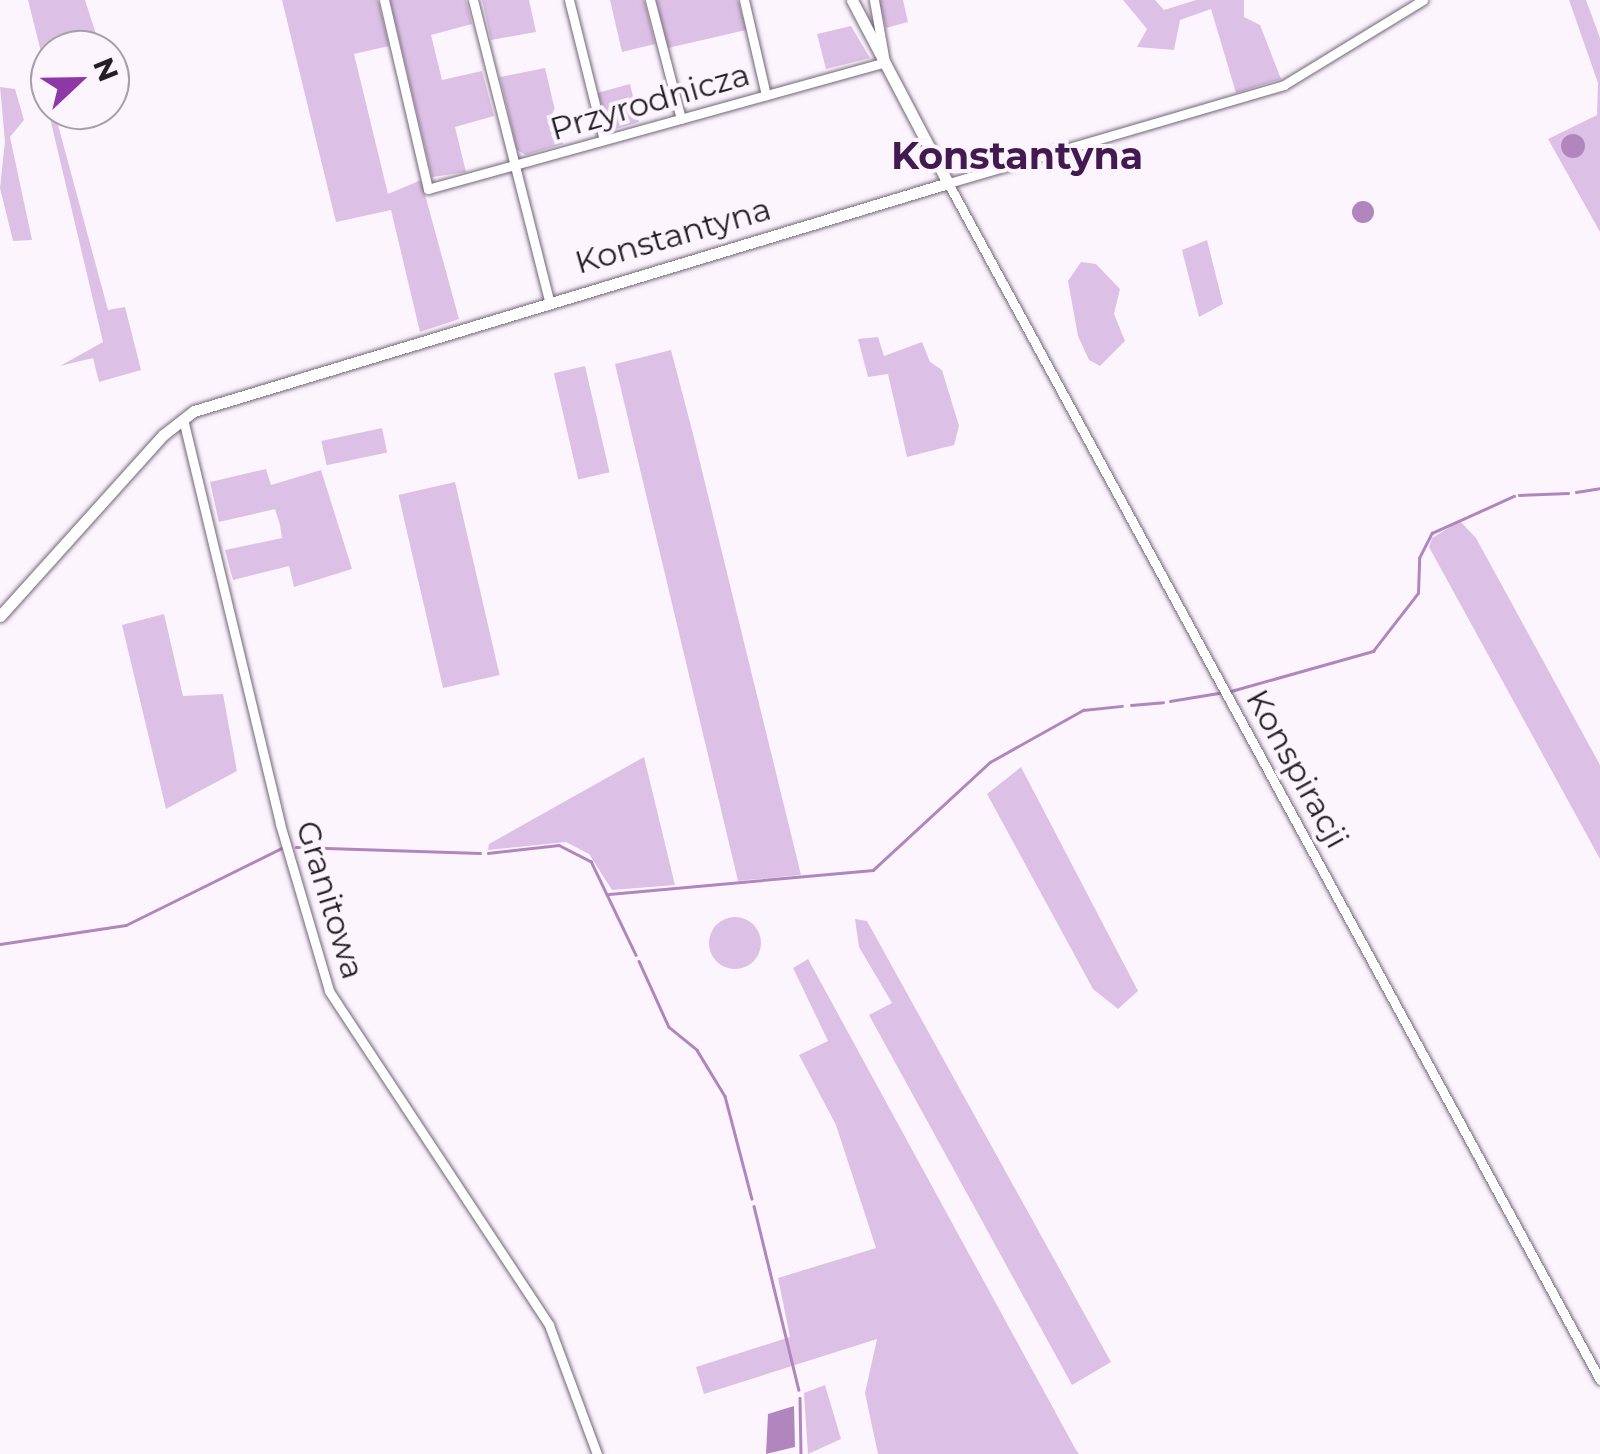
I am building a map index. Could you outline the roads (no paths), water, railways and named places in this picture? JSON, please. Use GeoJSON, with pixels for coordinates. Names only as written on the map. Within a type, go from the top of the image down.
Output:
{"type":"FeatureCollection","features":[{"type":"Feature","properties":{"kind":"street","name":"Przyrodnicza"},"geometry":{"type":"LineString","coordinates":[[384,0],[428,190],[885,62]]}},
{"type":"Feature","properties":{"kind":"street"},"geometry":{"type":"LineString","coordinates":[[473,0],[549,300]]}},
{"type":"Feature","properties":{"kind":"street"},"geometry":{"type":"LineString","coordinates":[[568,0],[604,140]]}},
{"type":"Feature","properties":{"kind":"street"},"geometry":{"type":"LineString","coordinates":[[650,0],[681,119]]}},
{"type":"Feature","properties":{"kind":"street"},"geometry":{"type":"LineString","coordinates":[[744,0],[766,95]]}},
{"type":"Feature","properties":{"kind":"street"},"geometry":{"type":"LineString","coordinates":[[852,0],[948,183]]}},
{"type":"Feature","properties":{"kind":"street"},"geometry":{"type":"LineString","coordinates":[[874,0],[885,62]]}},
{"type":"Feature","properties":{"kind":"street","name":"Konstantyna"},"geometry":{"type":"LineString","coordinates":[[0,616],[183,419],[206,406],[549,300],[1284,85],[1423,0]]}},
{"type":"Feature","properties":{"kind":"street","name":"Konspiracji"},"geometry":{"type":"LineString","coordinates":[[948,183],[1600,1380]]}},
{"type":"Feature","properties":{"kind":"street","name":"Granitowa"},"geometry":{"type":"LineString","coordinates":[[183,419],[280,824],[329,991],[549,1325],[597,1454]]}},
{"type":"Feature","properties":{"kind":"waterway"},"geometry":{"type":"LineString","coordinates":[[1576,492],[1600,488]]}},
{"type":"Feature","properties":{"kind":"waterway"},"geometry":{"type":"LineString","coordinates":[[1519,495],[1568,493]]}},
{"type":"Feature","properties":{"kind":"waterway"},"geometry":{"type":"LineString","coordinates":[[1231,691],[1373,651],[1418,593],[1419,558],[1432,533],[1514,496]]}},
{"type":"Feature","properties":{"kind":"waterway"},"geometry":{"type":"LineString","coordinates":[[1170,701],[1219,693]]}},
{"type":"Feature","properties":{"kind":"waterway"},"geometry":{"type":"LineString","coordinates":[[1131,705],[1163,702]]}},
{"type":"Feature","properties":{"kind":"waterway"},"geometry":{"type":"LineString","coordinates":[[609,894],[873,870],[990,762],[1083,710],[1122,706]]}},
{"type":"Feature","properties":{"kind":"waterway"},"geometry":{"type":"LineString","coordinates":[[488,853],[559,845],[591,861],[636,955]]}},
{"type":"Feature","properties":{"kind":"waterway"},"geometry":{"type":"LineString","coordinates":[[296,847],[480,853]]}},
{"type":"Feature","properties":{"kind":"waterway"},"geometry":{"type":"LineString","coordinates":[[0,944],[126,925],[282,848]]}},
{"type":"Feature","properties":{"kind":"waterway"},"geometry":{"type":"LineString","coordinates":[[639,961],[669,1027],[697,1050],[725,1096],[752,1199]]}},
{"type":"Feature","properties":{"kind":"waterway"},"geometry":{"type":"LineString","coordinates":[[754,1206],[799,1390]]}},
{"type":"Feature","properties":{"kind":"waterway"},"geometry":{"type":"LineString","coordinates":[[800,1398],[801,1454]]}},
{"type":"Feature","properties":{"kind":"district","name":"Konstantyna"},"geometry":{"type":"Point","coordinates":[1017,156]}}]}
